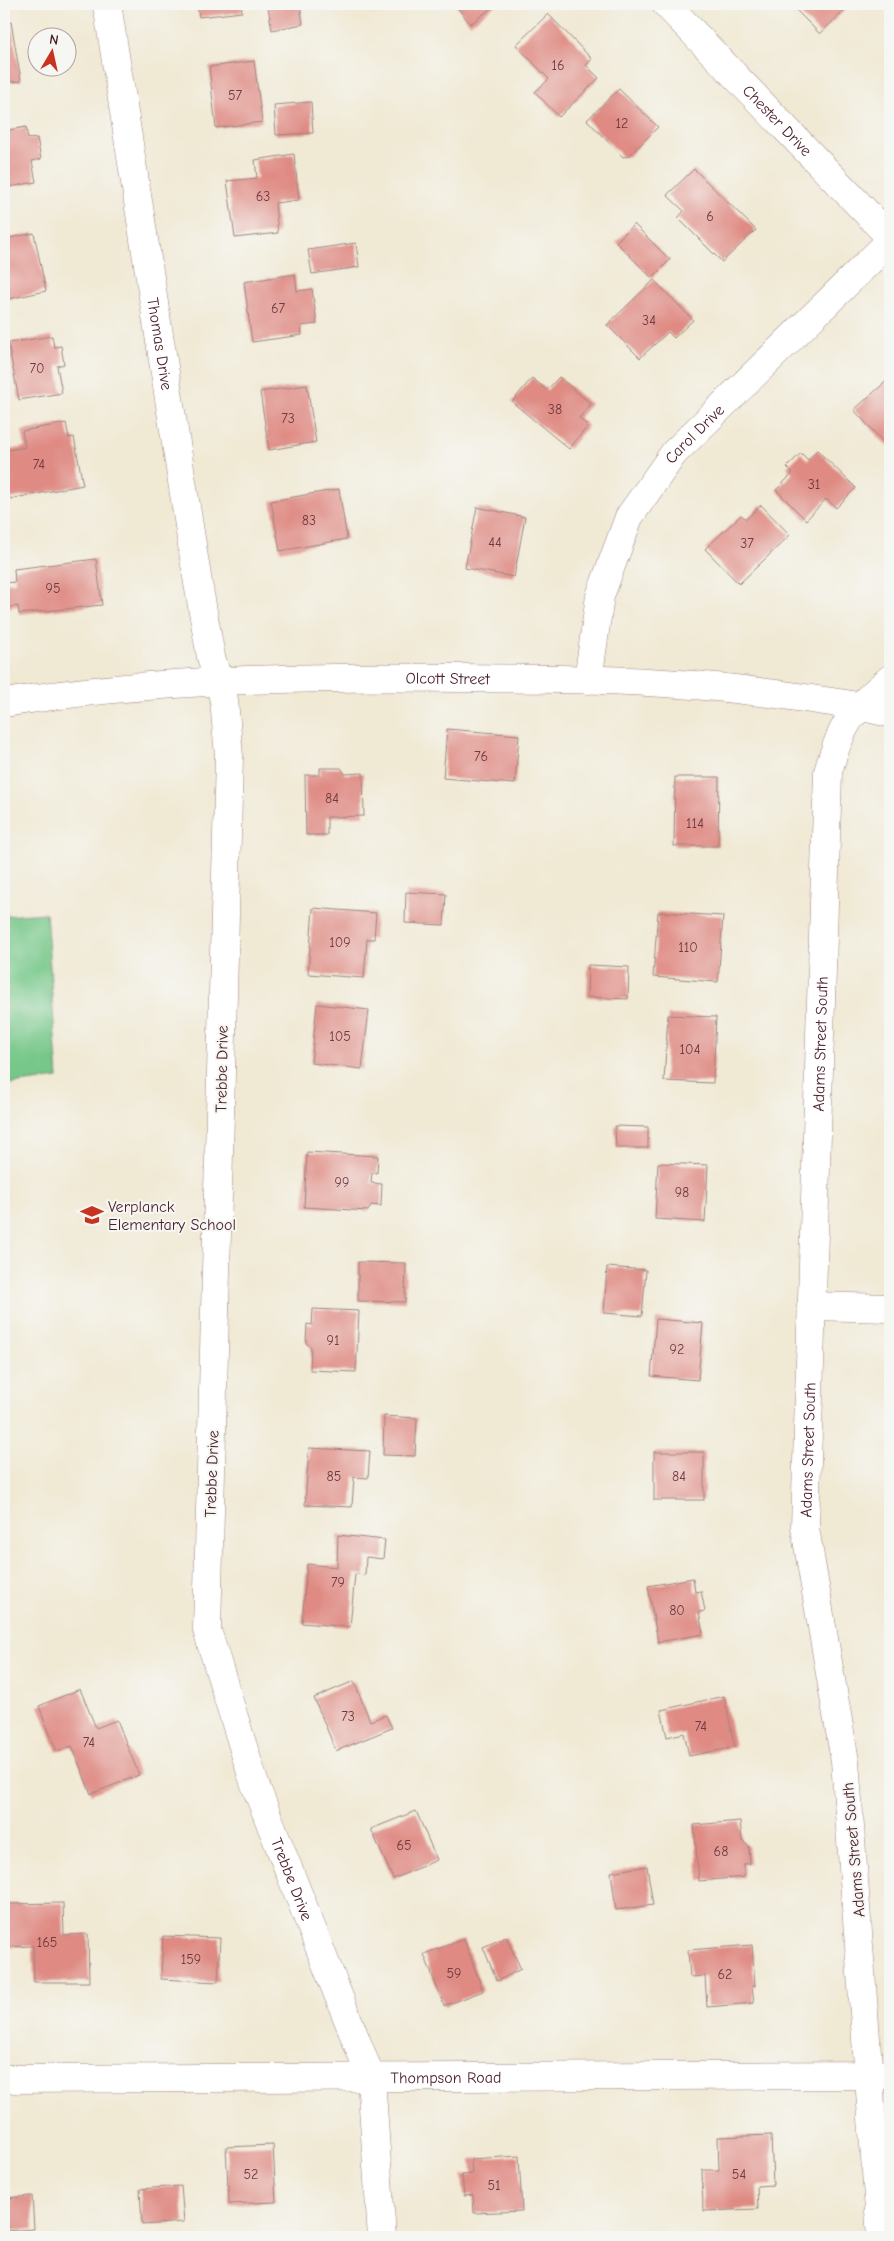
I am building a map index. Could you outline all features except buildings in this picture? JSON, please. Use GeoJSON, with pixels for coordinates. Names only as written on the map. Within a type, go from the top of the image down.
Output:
{"type":"FeatureCollection","features":[{"type":"Feature","properties":{"kind":"street","name":"Thomas Drive"},"geometry":{"type":"LineString","coordinates":[[107,4],[198,583],[211,657],[219,682]]}},
{"type":"Feature","properties":{"kind":"street","name":"Chester Drive"},"geometry":{"type":"LineString","coordinates":[[666,4],[890,239]]}},
{"type":"Feature","properties":{"kind":"street","name":"Carol Drive"},"geometry":{"type":"LineString","coordinates":[[588,680],[600,596],[629,517],[674,453],[890,239]]}},
{"type":"Feature","properties":{"kind":"street","name":"Olcott Street"},"geometry":{"type":"LineString","coordinates":[[4,703],[101,691],[219,682],[404,677],[678,683],[776,693],[890,713]]}},
{"type":"Feature","properties":{"kind":"street","name":"Adams Street South"},"geometry":{"type":"LineString","coordinates":[[881,2237],[880,2075],[846,1761],[805,1528],[827,780],[834,750],[842,728],[858,706],[890,679]]}},
{"type":"Feature","properties":{"kind":"street","name":"Trebbe Drive"},"geometry":{"type":"LineString","coordinates":[[219,682],[227,722],[228,756],[207,1630],[254,1782],[371,2078],[382,2237]]}},
{"type":"Feature","properties":{"kind":"street"},"geometry":{"type":"LineString","coordinates":[[811,1306],[890,1308]]}},
{"type":"Feature","properties":{"kind":"street","name":"Thompson Road"},"geometry":{"type":"LineString","coordinates":[[4,2079],[880,2075]]}},
{"type":"Feature","properties":{"kind":"green space"},"geometry":{"type":"Polygon","coordinates":[[[46,913],[58,1078],[11,1084],[4,1082],[4,916],[46,913]]]}},
{"type":"Feature","properties":{"kind":"place","name":"Verplanck Elementary School"},"geometry":{"type":"Point","coordinates":[92,1215]}}]}
